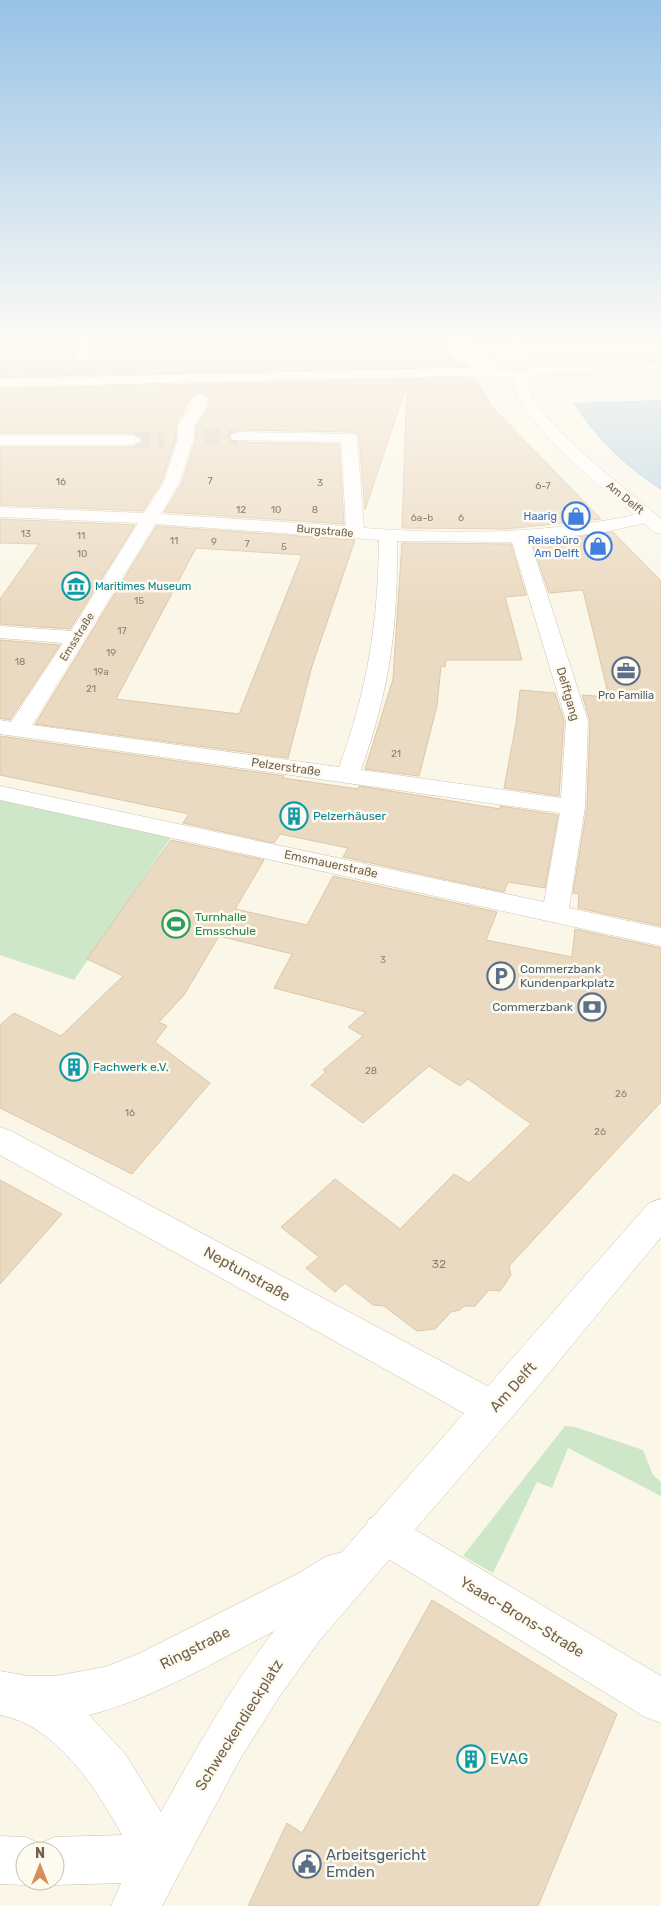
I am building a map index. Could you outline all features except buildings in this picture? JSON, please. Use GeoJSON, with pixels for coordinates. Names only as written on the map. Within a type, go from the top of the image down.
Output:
{"type":"FeatureCollection","features":[{"type":"Feature","properties":{"kind":"street","name":"Emsstraße"},"geometry":{"type":"LineString","coordinates":[[9,728],[77,638],[172,482],[186,438],[186,430]]}},
{"type":"Feature","properties":{"kind":"street","name":"Am Delft"},"geometry":{"type":"LineString","coordinates":[[552,430],[593,472],[655,523]]}},
{"type":"Feature","properties":{"kind":"street"},"geometry":{"type":"LineString","coordinates":[[169,439],[204,437]]}},
{"type":"Feature","properties":{"kind":"street"},"geometry":{"type":"LineString","coordinates":[[238,437],[349,437],[355,534]]}},
{"type":"Feature","properties":{"kind":"street"},"geometry":{"type":"LineString","coordinates":[[0,440],[134,440]]}},
{"type":"Feature","properties":{"kind":"street","name":"Burgstraße"},"geometry":{"type":"LineString","coordinates":[[0,512],[150,518],[388,536],[520,538],[655,523]]}},
{"type":"Feature","properties":{"kind":"street"},"geometry":{"type":"LineString","coordinates":[[348,775],[367,722],[377,681],[386,624],[388,536]]}},
{"type":"Feature","properties":{"kind":"street","name":"Delftgang"},"geometry":{"type":"LineString","coordinates":[[520,538],[577,720],[573,807],[555,914]]}},
{"type":"Feature","properties":{"kind":"street"},"geometry":{"type":"LineString","coordinates":[[0,632],[77,638]]}},
{"type":"Feature","properties":{"kind":"street","name":"Pelzerstraße"},"geometry":{"type":"LineString","coordinates":[[9,728],[573,807]]}},
{"type":"Feature","properties":{"kind":"street","name":"Emsmauerstraße"},"geometry":{"type":"LineString","coordinates":[[0,793],[661,937]]}},
{"type":"Feature","properties":{"kind":"street","name":"Neptunstraße"},"geometry":{"type":"LineString","coordinates":[[0,1140],[493,1409]]}},
{"type":"Feature","properties":{"kind":"street","name":"Am Delft"},"geometry":{"type":"LineString","coordinates":[[372,1546],[493,1409],[661,1213]]}},
{"type":"Feature","properties":{"kind":"street","name":"Ringstraße"},"geometry":{"type":"LineString","coordinates":[[8,1695],[70,1698],[126,1683],[314,1588],[372,1546]]}},
{"type":"Feature","properties":{"kind":"street","name":"Ysaac-Brons-Straße"},"geometry":{"type":"LineString","coordinates":[[372,1546],[661,1701]]}},
{"type":"Feature","properties":{"kind":"street","name":"Schweckendieckplatz"},"geometry":{"type":"LineString","coordinates":[[135,1906],[224,1743],[263,1681],[305,1625],[372,1546]]}},
{"type":"Feature","properties":{"kind":"street","name":"Ringstraße"},"geometry":{"type":"LineString","coordinates":[[8,1695],[68,1726],[100,1757],[115,1777],[160,1858]]}},
{"type":"Feature","properties":{"kind":"street"},"geometry":{"type":"LineString","coordinates":[[65,1861],[160,1858]]}},
{"type":"Feature","properties":{"kind":"street"},"geometry":{"type":"LineString","coordinates":[[0,1860],[15,1861]]}},
{"type":"Feature","properties":{"kind":"green space"},"geometry":{"type":"Polygon","coordinates":[[[0,793],[176,830],[74,980],[0,955],[0,793]]]}},
{"type":"Feature","properties":{"kind":"green space"},"geometry":{"type":"Polygon","coordinates":[[[565,1426],[575,1427],[643,1450],[653,1475],[661,1482],[661,1496],[568,1448],[552,1488],[537,1482],[493,1573],[463,1556],[565,1426]]]}},
{"type":"Feature","properties":{"kind":"water"},"geometry":{"type":"Polygon","coordinates":[[[594,430],[661,430],[661,489],[623,461],[594,430]]]}},
{"type":"Feature","properties":{"kind":"tunnel"},"geometry":{"type":"LineString","coordinates":[[204,437],[238,437]]}},
{"type":"Feature","properties":{"kind":"tunnel"},"geometry":{"type":"LineString","coordinates":[[134,440],[164,440]]}},
{"type":"Feature","properties":{"kind":"place","name":"Haarig"},"geometry":{"type":"Point","coordinates":[576,516]}},
{"type":"Feature","properties":{"kind":"place","name":"Reisebüro Am Delft"},"geometry":{"type":"Point","coordinates":[598,546]}},
{"type":"Feature","properties":{"kind":"place","name":"Maritimes Museum"},"geometry":{"type":"Point","coordinates":[76,586]}},
{"type":"Feature","properties":{"kind":"place","name":"Pro Familia"},"geometry":{"type":"Point","coordinates":[626,671]}},
{"type":"Feature","properties":{"kind":"place","name":"Pelzerhäuser"},"geometry":{"type":"Point","coordinates":[294,816]}},
{"type":"Feature","properties":{"kind":"place","name":"Turnhalle Emsschule"},"geometry":{"type":"Point","coordinates":[176,924]}},
{"type":"Feature","properties":{"kind":"place","name":"Commerzbank Kundenparkplatz"},"geometry":{"type":"Point","coordinates":[501,976]}},
{"type":"Feature","properties":{"kind":"place","name":"Commerzbank"},"geometry":{"type":"Point","coordinates":[592,1007]}},
{"type":"Feature","properties":{"kind":"place","name":"Fachwerk e.V."},"geometry":{"type":"Point","coordinates":[74,1067]}},
{"type":"Feature","properties":{"kind":"place","name":"EVAG"},"geometry":{"type":"Point","coordinates":[471,1759]}},
{"type":"Feature","properties":{"kind":"place","name":"Arbeitsgericht Emden"},"geometry":{"type":"Point","coordinates":[307,1864]}}]}
